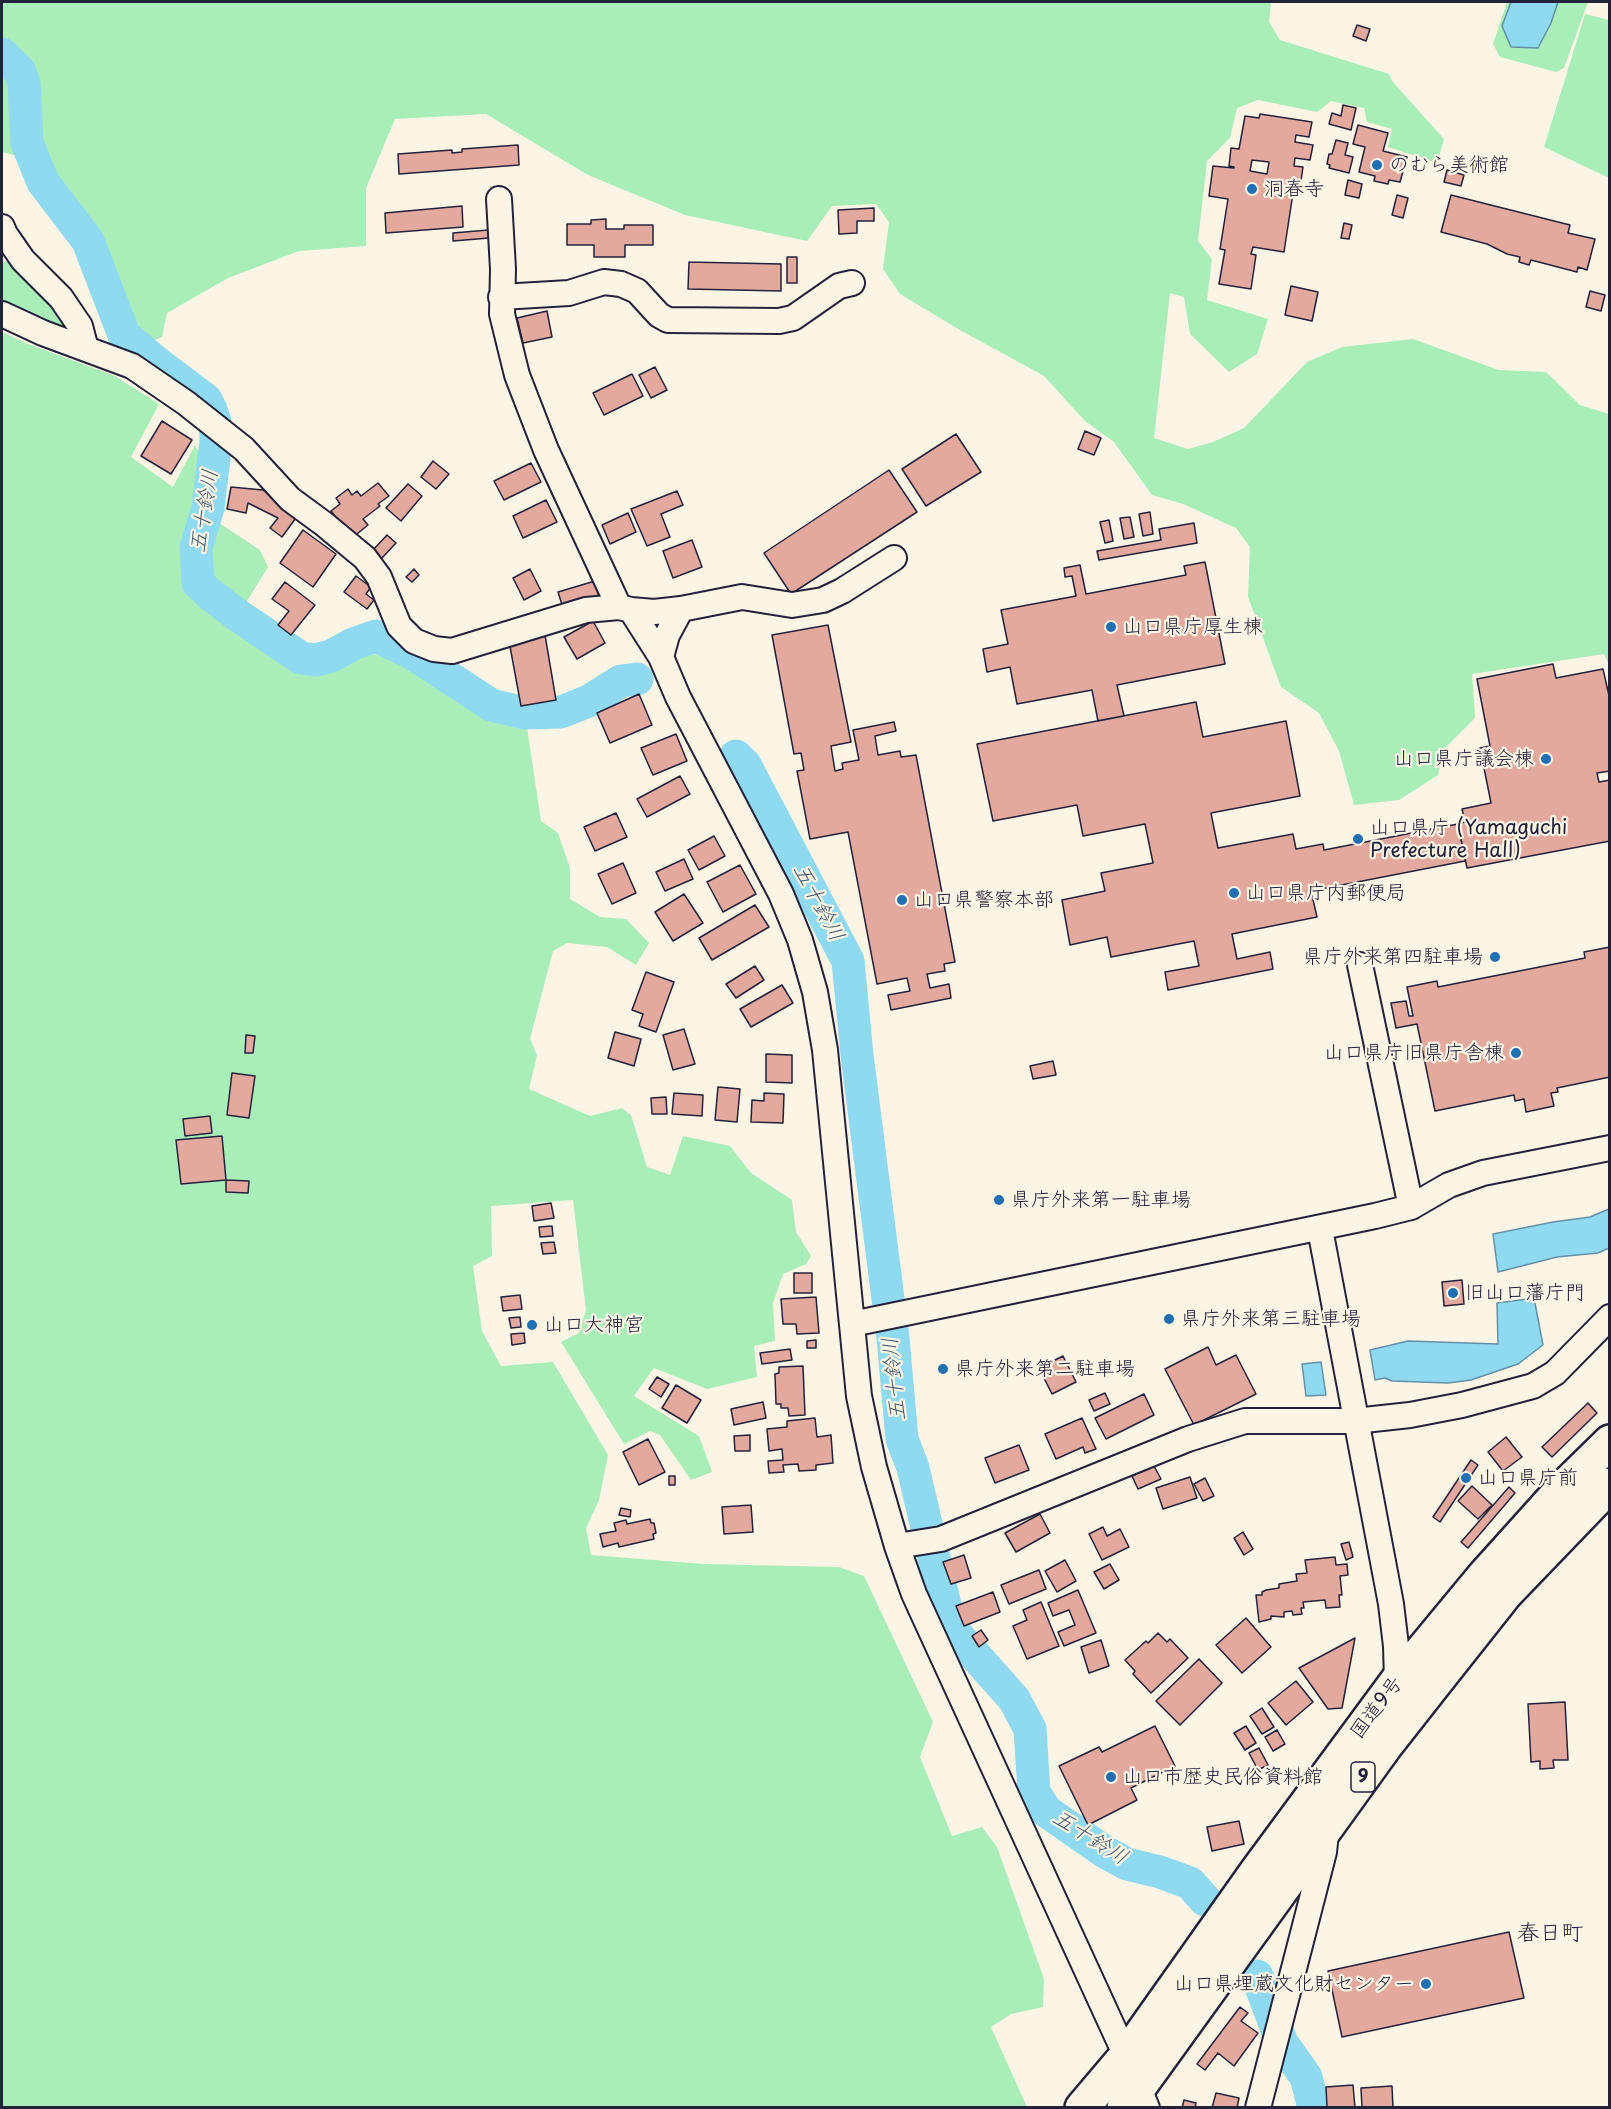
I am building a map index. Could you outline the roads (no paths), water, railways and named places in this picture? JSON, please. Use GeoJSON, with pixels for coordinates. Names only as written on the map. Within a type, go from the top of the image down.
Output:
{"type":"FeatureCollection","features":[{"type":"Feature","properties":{"kind":"highway","name":"国道9号"},"geometry":{"type":"LineString","coordinates":[[1082,2108],[1126,2056],[1257,1871],[1397,1681],[1483,1577],[1564,1488],[1610,1442]]}},
{"type":"Feature","properties":{"kind":"highway","name":"国道9号"},"geometry":{"type":"LineString","coordinates":[[1136,2101],[1386,1745],[1506,1593],[1610,1485]]}},
{"type":"Feature","properties":{"kind":"street"},"geometry":{"type":"LineString","coordinates":[[499,199],[503,269],[502,314],[517,375],[546,450],[625,608],[661,657],[678,697],[781,894],[800,940],[815,992],[825,1050],[859,1395],[874,1467],[905,1545],[914,1594],[1126,2056],[1136,2101]]}},
{"type":"Feature","properties":{"kind":"street"},"geometry":{"type":"LineString","coordinates":[[2,227],[23,260],[61,297],[80,326],[86,349]]}},
{"type":"Feature","properties":{"kind":"street"},"geometry":{"type":"LineString","coordinates":[[501,297],[569,293],[604,282],[621,284],[637,291],[659,315],[668,320],[779,321],[793,318],[838,286],[852,283]]}},
{"type":"Feature","properties":{"kind":"street"},"geometry":{"type":"LineString","coordinates":[[2,314],[43,333],[132,366],[186,403],[244,449],[290,499],[364,558],[379,577],[399,626],[414,641],[434,649],[452,651],[586,610],[625,608],[654,612],[742,597],[792,605],[823,600],[842,591],[894,558]]}},
{"type":"Feature","properties":{"kind":"street"},"geometry":{"type":"LineString","coordinates":[[661,657],[667,635],[681,609]]}},
{"type":"Feature","properties":{"kind":"street"},"geometry":{"type":"LineString","coordinates":[[1360,965],[1411,1208]]}},
{"type":"Feature","properties":{"kind":"street"},"geometry":{"type":"LineString","coordinates":[[852,1324],[1411,1208],[1449,1185],[1482,1173],[1610,1148]]}},
{"type":"Feature","properties":{"kind":"street"},"geometry":{"type":"LineString","coordinates":[[1320,1228],[1391,1604],[1397,1681]]}},
{"type":"Feature","properties":{"kind":"street"},"geometry":{"type":"LineString","coordinates":[[905,1545],[941,1539],[1188,1439],[1245,1421],[1355,1420],[1410,1415],[1462,1405],[1533,1386],[1555,1373],[1610,1317]]}},
{"type":"Feature","properties":{"kind":"street"},"geometry":{"type":"LineString","coordinates":[[1258,2108],[1324,1852],[1327,1828]]}},
{"type":"Feature","properties":{"kind":"water"},"geometry":{"type":"Polygon","coordinates":[[[1511,2],[1558,2],[1551,23],[1538,48],[1511,47],[1502,26],[1511,2]]]}},
{"type":"Feature","properties":{"kind":"water"},"geometry":{"type":"Polygon","coordinates":[[[1609,1209],[1609,1248],[1598,1253],[1557,1257],[1498,1272],[1493,1234],[1590,1217],[1609,1209]]]}},
{"type":"Feature","properties":{"kind":"water"},"geometry":{"type":"Polygon","coordinates":[[[1534,1298],[1543,1345],[1518,1364],[1471,1380],[1448,1383],[1392,1381],[1385,1378],[1375,1380],[1370,1350],[1408,1341],[1498,1344],[1497,1303],[1534,1298]]]}},
{"type":"Feature","properties":{"kind":"water"},"geometry":{"type":"Polygon","coordinates":[[[1321,1362],[1326,1395],[1306,1396],[1302,1364],[1321,1362]]]}},
{"type":"Feature","properties":{"kind":"waterway","name":"五十鈴川"},"geometry":{"type":"LineString","coordinates":[[2,54],[20,72],[24,84],[27,143],[43,182],[88,241],[124,335],[206,400],[211,410],[215,422],[216,441],[208,508],[196,547],[198,583],[236,614],[301,658],[316,660],[331,656],[353,644],[376,636],[412,653],[491,705],[525,713],[561,712],[589,701],[621,681],[637,679]]}},
{"type":"Feature","properties":{"kind":"waterway","name":"五十鈴川"},"geometry":{"type":"LineString","coordinates":[[736,756],[745,765],[848,961],[857,1055],[893,1338],[902,1439],[913,1468],[948,1618],[956,1634],[1014,1699],[1030,1729],[1034,1792],[1046,1811],[1105,1852],[1127,1864],[1160,1872],[1190,1883],[1205,1900]]}},
{"type":"Feature","properties":{"kind":"waterway","name":"五十鈴川"},"geometry":{"type":"LineString","coordinates":[[1257,1976],[1282,2043],[1306,2077],[1314,2108]]}},
{"type":"Feature","properties":{"kind":"place","name":"のむら美術館"},"geometry":{"type":"Point","coordinates":[1377,165]}},
{"type":"Feature","properties":{"kind":"place","name":"洞春寺"},"geometry":{"type":"Point","coordinates":[1252,189]}},
{"type":"Feature","properties":{"kind":"place","name":"山口県庁厚生棟"},"geometry":{"type":"Point","coordinates":[1111,627]}},
{"type":"Feature","properties":{"kind":"place","name":"山口県庁議会棟"},"geometry":{"type":"Point","coordinates":[1546,759]}},
{"type":"Feature","properties":{"kind":"place","name":"山口県庁 (Yamaguchi Prefecture Hall)"},"geometry":{"type":"Point","coordinates":[1358,839]}},
{"type":"Feature","properties":{"kind":"place","name":"山口県庁内郵便局"},"geometry":{"type":"Point","coordinates":[1234,893]}},
{"type":"Feature","properties":{"kind":"place","name":"山口県警察本部"},"geometry":{"type":"Point","coordinates":[902,900]}},
{"type":"Feature","properties":{"kind":"place","name":"県庁外来第四駐車場"},"geometry":{"type":"Point","coordinates":[1495,957]}},
{"type":"Feature","properties":{"kind":"place","name":"山口県庁旧県庁舎棟"},"geometry":{"type":"Point","coordinates":[1516,1053]}},
{"type":"Feature","properties":{"kind":"place","name":"県庁外来第一駐車場"},"geometry":{"type":"Point","coordinates":[999,1200]}},
{"type":"Feature","properties":{"kind":"place","name":"旧山口藩庁門"},"geometry":{"type":"Point","coordinates":[1453,1293]}},
{"type":"Feature","properties":{"kind":"place","name":"県庁外来第三駐車場"},"geometry":{"type":"Point","coordinates":[1169,1319]}},
{"type":"Feature","properties":{"kind":"place","name":"山口大神宮"},"geometry":{"type":"Point","coordinates":[532,1325]}},
{"type":"Feature","properties":{"kind":"place","name":"県庁外来第二駐車場"},"geometry":{"type":"Point","coordinates":[943,1369]}},
{"type":"Feature","properties":{"kind":"place","name":"山口県庁前"},"geometry":{"type":"Point","coordinates":[1466,1478]}},
{"type":"Feature","properties":{"kind":"place","name":"山口市歴史民俗資料館"},"geometry":{"type":"Point","coordinates":[1111,1777]}},
{"type":"Feature","properties":{"kind":"place","name":"山口県埋蔵文化財センター"},"geometry":{"type":"Point","coordinates":[1426,1984]}},
{"type":"Feature","properties":{"kind":"district","name":"春日町"},"geometry":{"type":"Point","coordinates":[1550,1934]}}]}
